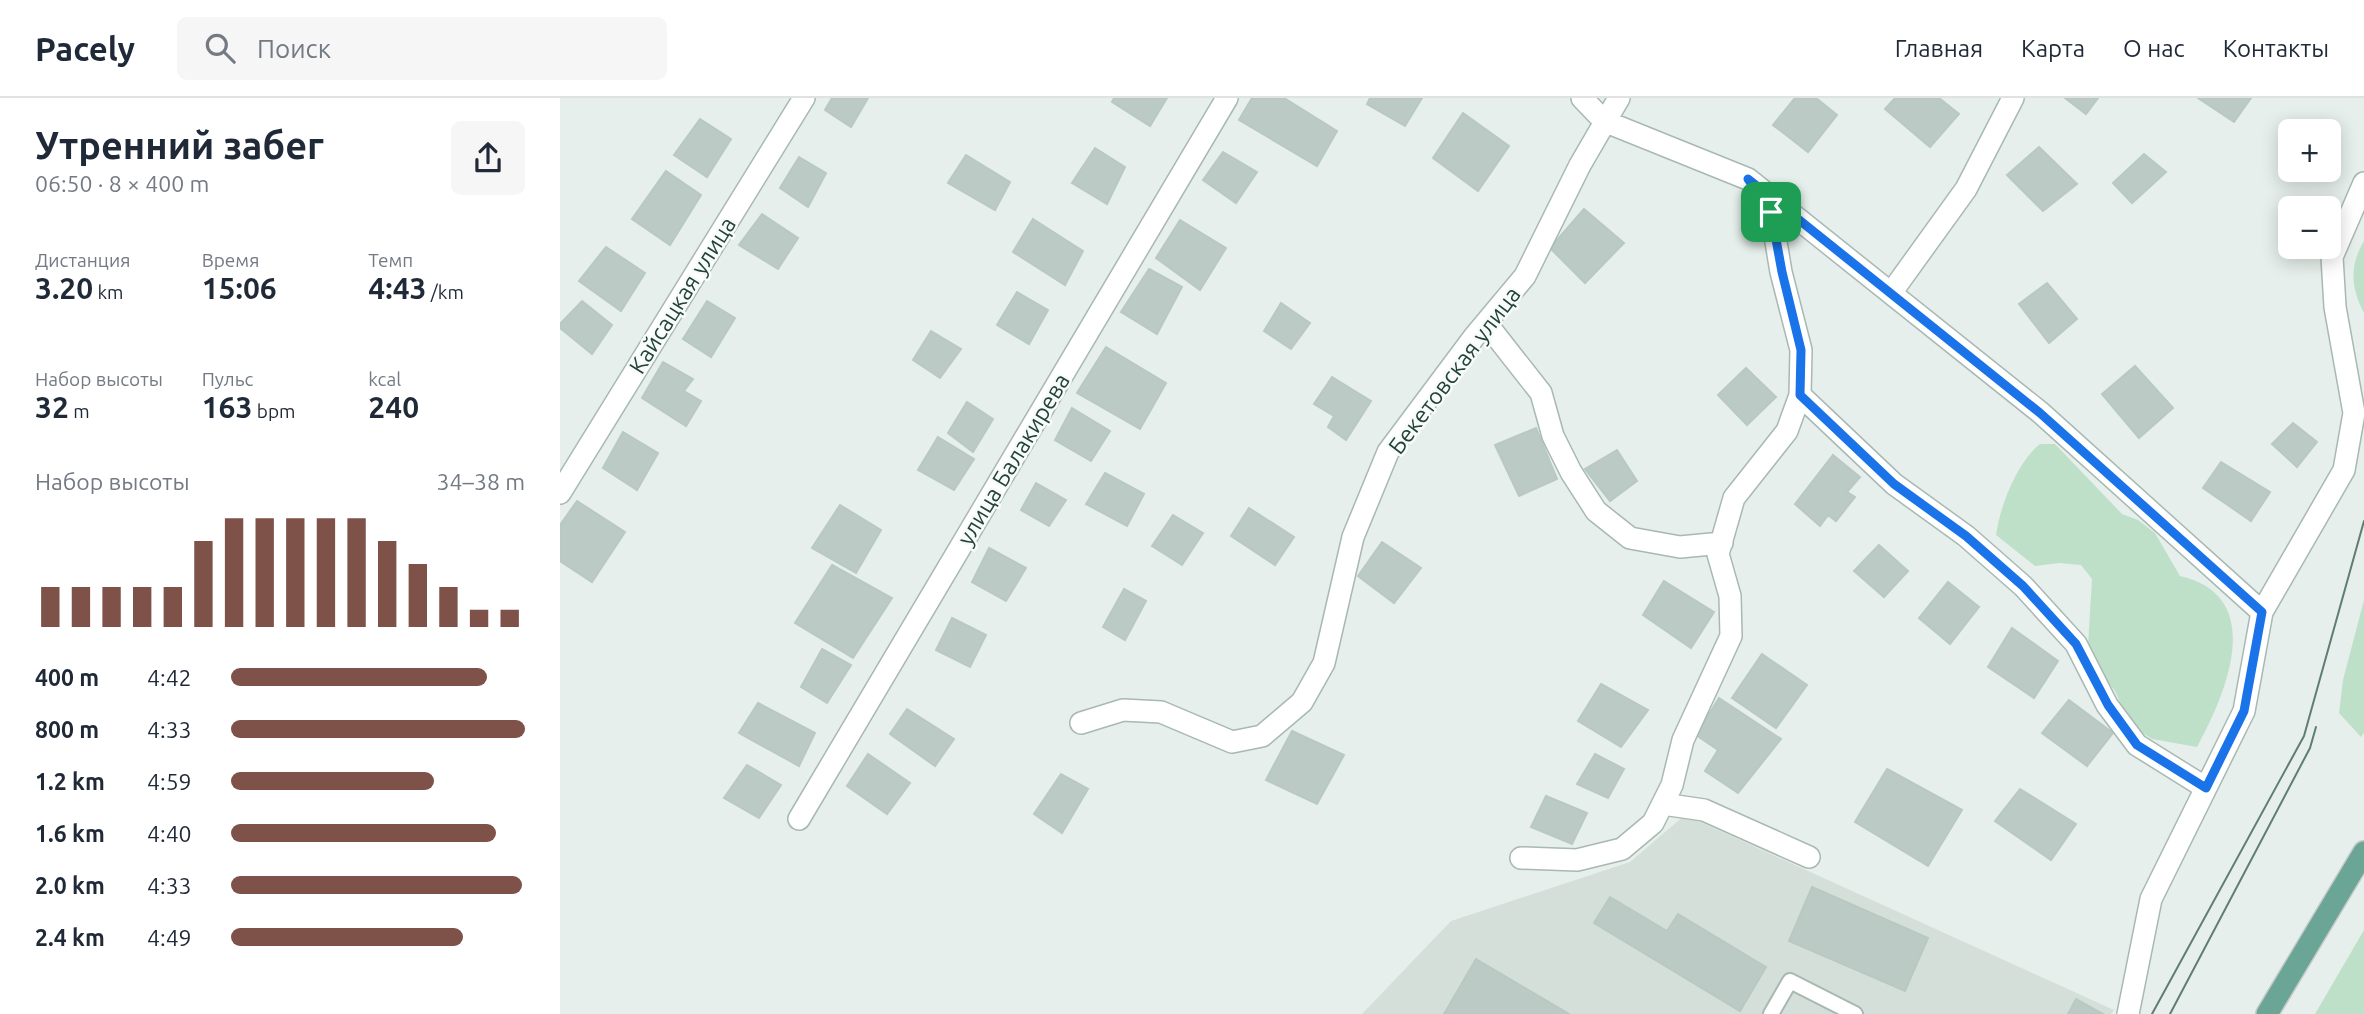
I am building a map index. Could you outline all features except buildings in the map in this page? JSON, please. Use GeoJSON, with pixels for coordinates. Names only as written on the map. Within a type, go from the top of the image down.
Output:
{"type":"FeatureCollection","features":[{"type":"Feature","properties":{"kind":"main road"},"geometry":{"type":"LineString","coordinates":[[2267,1014],[2364,852]]}},
{"type":"Feature","properties":{"kind":"street","name":"Кайсацкая улица"},"geometry":{"type":"LineString","coordinates":[[560,493],[804,98]]}},
{"type":"Feature","properties":{"kind":"street","name":"улица Балакирева"},"geometry":{"type":"LineString","coordinates":[[799,819],[1227,98]]}},
{"type":"Feature","properties":{"kind":"street"},"geometry":{"type":"LineString","coordinates":[[1582,98],[1604,121],[1748,179],[2040,413],[2262,612]]}},
{"type":"Feature","properties":{"kind":"street","name":"Бекетовская улица"},"geometry":{"type":"LineString","coordinates":[[1081,723],[1123,710],[1161,712],[1232,742],[1262,736],[1302,702],[1324,663],[1353,537],[1388,452],[1525,276],[1604,121],[1619,98]]}},
{"type":"Feature","properties":{"kind":"street"},"geometry":{"type":"LineString","coordinates":[[1891,293],[1966,190],[2013,98]]}},
{"type":"Feature","properties":{"kind":"street"},"geometry":{"type":"LineString","coordinates":[[1521,858],[1577,860],[1622,849],[1653,823],[1672,785],[1683,740],[1731,636],[1730,596],[1718,554],[1721,543],[1734,498],[1787,431],[1800,395],[1801,350],[1771,212],[1748,179]]}},
{"type":"Feature","properties":{"kind":"street"},"geometry":{"type":"LineString","coordinates":[[2128,1014],[2151,899],[2244,711],[2262,612],[2344,470],[2354,413],[2335,307],[2332,257],[2364,183]]}},
{"type":"Feature","properties":{"kind":"street"},"geometry":{"type":"LineString","coordinates":[[1486,323],[1541,393],[1553,436],[1571,472],[1596,511],[1630,538],[1680,547],[1721,543]]}},
{"type":"Feature","properties":{"kind":"street"},"geometry":{"type":"LineString","coordinates":[[1800,395],[1894,484],[1966,536],[2023,586],[2076,644],[2108,705],[2137,745],[2206,788]]}},
{"type":"Feature","properties":{"kind":"street"},"geometry":{"type":"LineString","coordinates":[[1662,804],[1704,810],[1809,857]]}},
{"type":"Feature","properties":{"kind":"lane"},"geometry":{"type":"LineString","coordinates":[[1771,1014],[1790,981],[1855,1014]]}},
{"type":"Feature","properties":{"kind":"shaded area"},"geometry":{"type":"Polygon","coordinates":[[[1685,815],[2114,1010],[2111,1014],[1362,1014],[1451,921],[1630,862],[1685,815]]]}},
{"type":"Feature","properties":{"kind":"green space"},"geometry":{"type":"Polygon","coordinates":[[[2364,241],[2364,313],[2354,286],[2354,268],[2364,241]]]}},
{"type":"Feature","properties":{"kind":"green space"},"geometry":{"type":"Polygon","coordinates":[[[2040,444],[2055,444],[2122,514],[2138,520],[2155,533],[2180,576],[2207,587],[2224,604],[2232,625],[2228,675],[2197,747],[2152,739],[2130,725],[2115,691],[2093,663],[2088,646],[2092,579],[2081,565],[2059,563],[2035,566],[1996,535],[2001,511],[2011,485],[2024,462],[2040,444]]]}},
{"type":"Feature","properties":{"kind":"green space"},"geometry":{"type":"Polygon","coordinates":[[[2364,600],[2364,733],[2361,737],[2339,713],[2343,680],[2364,600]]]}},
{"type":"Feature","properties":{"kind":"green space"},"geometry":{"type":"Polygon","coordinates":[[[2364,930],[2364,1014],[2315,1014],[2364,930]]]}},
{"type":"Feature","properties":{"kind":"tram line"},"geometry":{"type":"LineString","coordinates":[[2152,1014],[2304,736],[2364,521]]}},
{"type":"Feature","properties":{"kind":"tram line"},"geometry":{"type":"LineString","coordinates":[[2170,1014],[2310,748],[2316,727]]}},
{"type":"Feature","properties":{"kind":"route"},"geometry":{"type":"LineString","coordinates":[[1748,179],[2040,413],[2262,612],[2244,711],[2206,788],[2137,745],[2108,705],[2076,644],[2023,586],[1966,536],[1894,484],[1800,395],[1801,350],[1771,212],[1748,179]]}}]}
